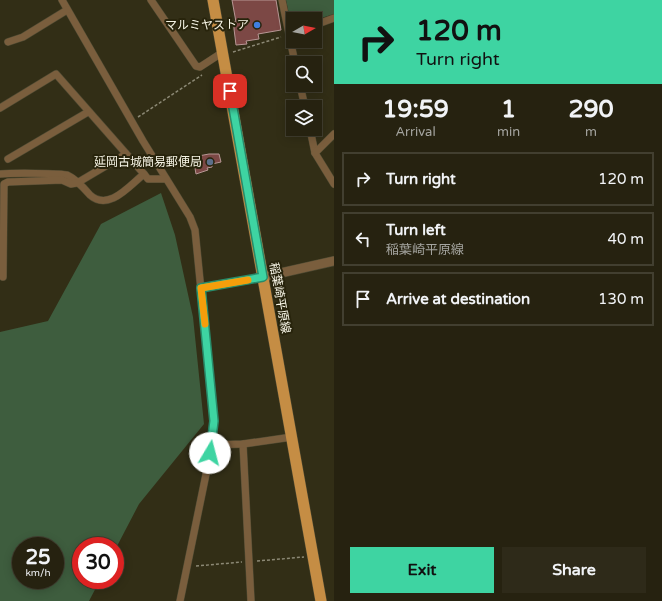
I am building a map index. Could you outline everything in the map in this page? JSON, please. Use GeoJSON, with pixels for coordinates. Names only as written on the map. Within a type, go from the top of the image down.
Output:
{"type":"FeatureCollection","features":[{"type":"Feature","properties":{"kind":"main road","name":"稲葉崎平原線"},"geometry":{"type":"LineString","coordinates":[[214,0],[321,601]]}},
{"type":"Feature","properties":{"kind":"street"},"geometry":{"type":"LineString","coordinates":[[62,0],[166,179],[190,217],[195,230],[214,421],[212,445],[180,601]]}},
{"type":"Feature","properties":{"kind":"street"},"geometry":{"type":"LineString","coordinates":[[151,0],[196,66],[200,67],[223,53]]}},
{"type":"Feature","properties":{"kind":"street"},"geometry":{"type":"LineString","coordinates":[[282,0],[286,15]]}},
{"type":"Feature","properties":{"kind":"street"},"geometry":{"type":"LineString","coordinates":[[8,42],[23,37],[67,10]]}},
{"type":"Feature","properties":{"kind":"street"},"geometry":{"type":"LineString","coordinates":[[322,22],[334,18]]}},
{"type":"Feature","properties":{"kind":"street"},"geometry":{"type":"LineString","coordinates":[[0,108],[56,74],[148,179],[166,179]]}},
{"type":"Feature","properties":{"kind":"street"},"geometry":{"type":"LineString","coordinates":[[8,159],[88,112]]}},
{"type":"Feature","properties":{"kind":"street"},"geometry":{"type":"LineString","coordinates":[[315,153],[334,134]]}},
{"type":"Feature","properties":{"kind":"street"},"geometry":{"type":"LineString","coordinates":[[311,136],[315,153],[334,184]]}},
{"type":"Feature","properties":{"kind":"street"},"geometry":{"type":"LineString","coordinates":[[3,277],[4,184],[8,182],[62,180],[71,184],[77,183],[126,154]]}},
{"type":"Feature","properties":{"kind":"street"},"geometry":{"type":"LineString","coordinates":[[0,174],[64,174],[93,197],[105,201],[112,200],[144,174]]}},
{"type":"Feature","properties":{"kind":"street"},"geometry":{"type":"LineString","coordinates":[[201,288],[263,277],[334,261]]}},
{"type":"Feature","properties":{"kind":"street"},"geometry":{"type":"LineString","coordinates":[[212,445],[243,444],[292,437]]}},
{"type":"Feature","properties":{"kind":"street"},"geometry":{"type":"LineString","coordinates":[[243,444],[251,601]]}},
{"type":"Feature","properties":{"kind":"path"},"geometry":{"type":"LineString","coordinates":[[223,53],[286,34]]}},
{"type":"Feature","properties":{"kind":"path"},"geometry":{"type":"LineString","coordinates":[[132,121],[205,73]]}},
{"type":"Feature","properties":{"kind":"green space"},"geometry":{"type":"Polygon","coordinates":[[[286,0],[334,0],[334,14],[322,18],[322,12],[289,12],[286,0]]]}},
{"type":"Feature","properties":{"kind":"green space"},"geometry":{"type":"Polygon","coordinates":[[[161,193],[175,235],[193,317],[204,424],[139,504],[122,537],[72,537],[72,589],[95,589],[89,601],[0,601],[0,332],[48,321],[101,224],[161,193]]]}},
{"type":"Feature","properties":{"kind":"building","name":"マルミヤストア"},"geometry":{"type":"Polygon","coordinates":[[[232,0],[276,0],[281,30],[258,34],[259,39],[246,41],[247,44],[236,45],[234,22],[236,22],[232,0]]]}},
{"type":"Feature","properties":{"kind":"building"},"geometry":{"type":"Polygon","coordinates":[[[219,154],[221,162],[212,164],[212,167],[207,168],[208,170],[196,174],[193,157],[219,154]]]}},
{"type":"Feature","properties":{"kind":"slow traffic"},"geometry":{"type":"LineString","coordinates":[[205,324],[201,288],[248,280]]}},
{"type":"Feature","properties":{"kind":"place","name":"マルミヤストア"},"geometry":{"type":"Point","coordinates":[257,25]}},
{"type":"Feature","properties":{"kind":"place","name":"延岡古城簡易郵便局"},"geometry":{"type":"Point","coordinates":[210,162]}},
{"type":"Feature","properties":{"kind":"route"},"geometry":{"type":"LineString","coordinates":[[210,453],[214,421],[201,288],[263,277],[230,91]]}}]}
